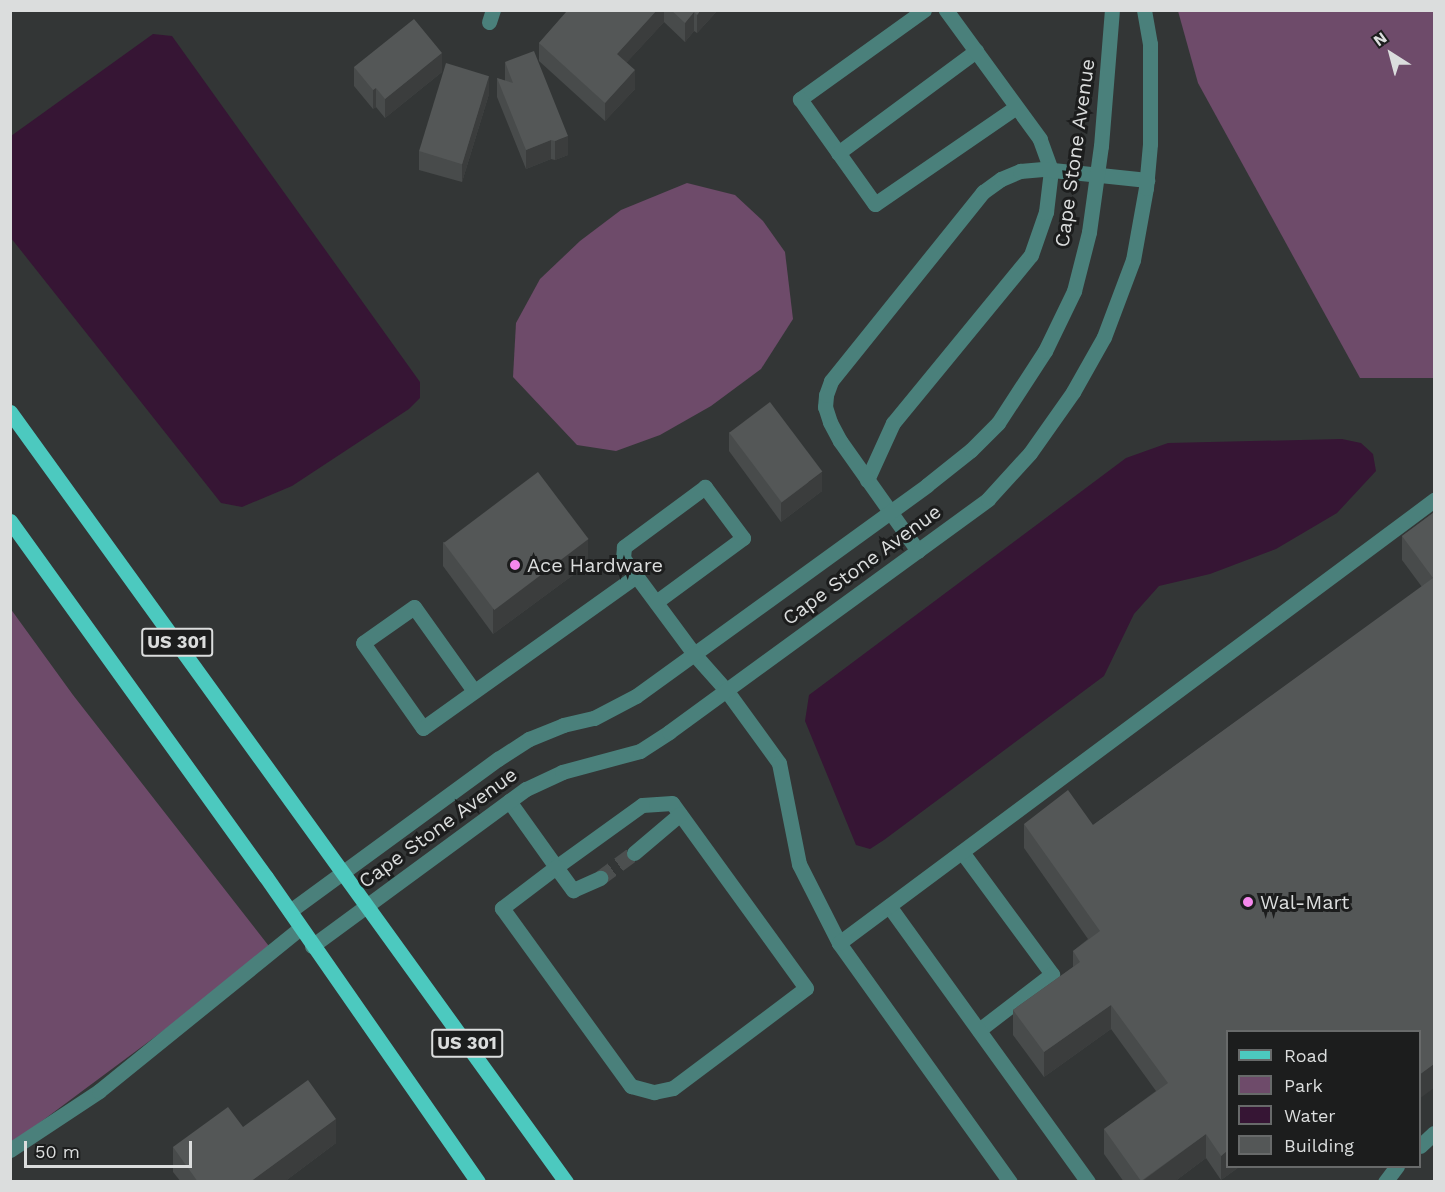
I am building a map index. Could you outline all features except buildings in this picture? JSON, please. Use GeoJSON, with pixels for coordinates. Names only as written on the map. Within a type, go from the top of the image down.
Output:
{"type":"FeatureCollection","features":[{"type":"Feature","properties":{"kind":"main road","name":"US 301"},"geometry":{"type":"LineString","coordinates":[[10,412],[566,1182]]}},
{"type":"Feature","properties":{"kind":"main road","name":"US 301"},"geometry":{"type":"LineString","coordinates":[[10,520],[290,911],[312,946],[478,1182]]}},
{"type":"Feature","properties":{"kind":"street"},"geometry":{"type":"LineString","coordinates":[[924,10],[800,99],[875,204],[1016,106]]}},
{"type":"Feature","properties":{"kind":"street"},"geometry":{"type":"LineString","coordinates":[[867,480],[893,423],[1031,255],[1046,212],[1051,170],[1040,139],[946,10]]}},
{"type":"Feature","properties":{"kind":"street","name":"Cape Stone Avenue"},"geometry":{"type":"LineString","coordinates":[[290,911],[529,739],[563,725],[594,718],[636,696],[890,512],[971,450],[998,423],[1046,351],[1074,291],[1089,232],[1113,32],[1112,10]]}},
{"type":"Feature","properties":{"kind":"street","name":"Cape Stone Avenue"},"geometry":{"type":"LineString","coordinates":[[312,946],[526,789],[562,771],[640,751],[988,500],[1030,453],[1073,392],[1104,337],[1133,260],[1147,180],[1150,144],[1150,44],[1144,10]]}},
{"type":"Feature","properties":{"kind":"street"},"geometry":{"type":"LineString","coordinates":[[838,153],[976,51]]}},
{"type":"Feature","properties":{"kind":"street"},"geometry":{"type":"LineString","coordinates":[[918,551],[867,480],[830,422],[825,407],[826,394],[831,381],[983,192],[1001,179],[1020,171],[1051,170],[1147,180]]}},
{"type":"Feature","properties":{"kind":"street"},"geometry":{"type":"LineString","coordinates":[[656,602],[743,538],[705,487],[624,547],[623,558],[694,654],[726,690],[779,763],[799,864],[839,943],[1010,1182]]}},
{"type":"Feature","properties":{"kind":"street"},"geometry":{"type":"LineString","coordinates":[[839,943],[1434,500]]}},
{"type":"Feature","properties":{"kind":"street"},"geometry":{"type":"LineString","coordinates":[[474,691],[414,607],[363,643],[423,728],[636,576]]}},
{"type":"Feature","properties":{"kind":"street"},"geometry":{"type":"LineString","coordinates":[[509,801],[573,890],[600,878]]}},
{"type":"Feature","properties":{"kind":"street"},"geometry":{"type":"LineString","coordinates":[[672,803],[806,988],[673,1088],[654,1092],[631,1086],[502,908],[556,867],[642,805],[672,803]]}},
{"type":"Feature","properties":{"kind":"street"},"geometry":{"type":"LineString","coordinates":[[634,853],[680,814]]}},
{"type":"Feature","properties":{"kind":"street"},"geometry":{"type":"LineString","coordinates":[[962,852],[1052,974],[979,1030]]}},
{"type":"Feature","properties":{"kind":"street"},"geometry":{"type":"LineString","coordinates":[[889,906],[1088,1182]]}},
{"type":"Feature","properties":{"kind":"street"},"geometry":{"type":"LineString","coordinates":[[10,1150],[99,1091],[300,928]]}},
{"type":"Feature","properties":{"kind":"street"},"geometry":{"type":"LineString","coordinates":[[1421,1144],[1434,1133]]}},
{"type":"Feature","properties":{"kind":"street"},"geometry":{"type":"LineString","coordinates":[[1385,1182],[1396,1168]]}},
{"type":"Feature","properties":{"kind":"green space"},"geometry":{"type":"Polygon","coordinates":[[[1178,11],[1434,11],[1434,378],[1360,378],[1198,83],[1178,11]]]}},
{"type":"Feature","properties":{"kind":"green space"},"geometry":{"type":"Polygon","coordinates":[[[687,183],[735,195],[763,221],[785,252],[793,319],[761,369],[711,406],[660,435],[616,451],[577,445],[513,377],[516,323],[540,279],[580,241],[621,210],[687,183]]]}},
{"type":"Feature","properties":{"kind":"green space"},"geometry":{"type":"Polygon","coordinates":[[[10,608],[73,695],[272,950],[11,1144],[10,608]]]}},
{"type":"Feature","properties":{"kind":"water"},"geometry":{"type":"Polygon","coordinates":[[[153,34],[172,36],[420,382],[420,398],[409,409],[292,486],[242,507],[221,503],[11,238],[11,136],[153,34]]]}},
{"type":"Feature","properties":{"kind":"water"},"geometry":{"type":"Polygon","coordinates":[[[1342,439],[1361,443],[1373,454],[1376,471],[1337,513],[1276,549],[1210,574],[1159,586],[1134,614],[1104,676],[884,840],[870,849],[856,845],[805,721],[809,695],[1126,458],[1168,443],[1342,439]]]}},
{"type":"Feature","properties":{"kind":"tunnel"},"geometry":{"type":"LineString","coordinates":[[600,878],[634,853]]}},
{"type":"Feature","properties":{"kind":"place","name":"Ace Hardware"},"geometry":{"type":"Point","coordinates":[515,565]}},
{"type":"Feature","properties":{"kind":"place","name":"Wal-Mart"},"geometry":{"type":"Point","coordinates":[1248,902]}}]}
